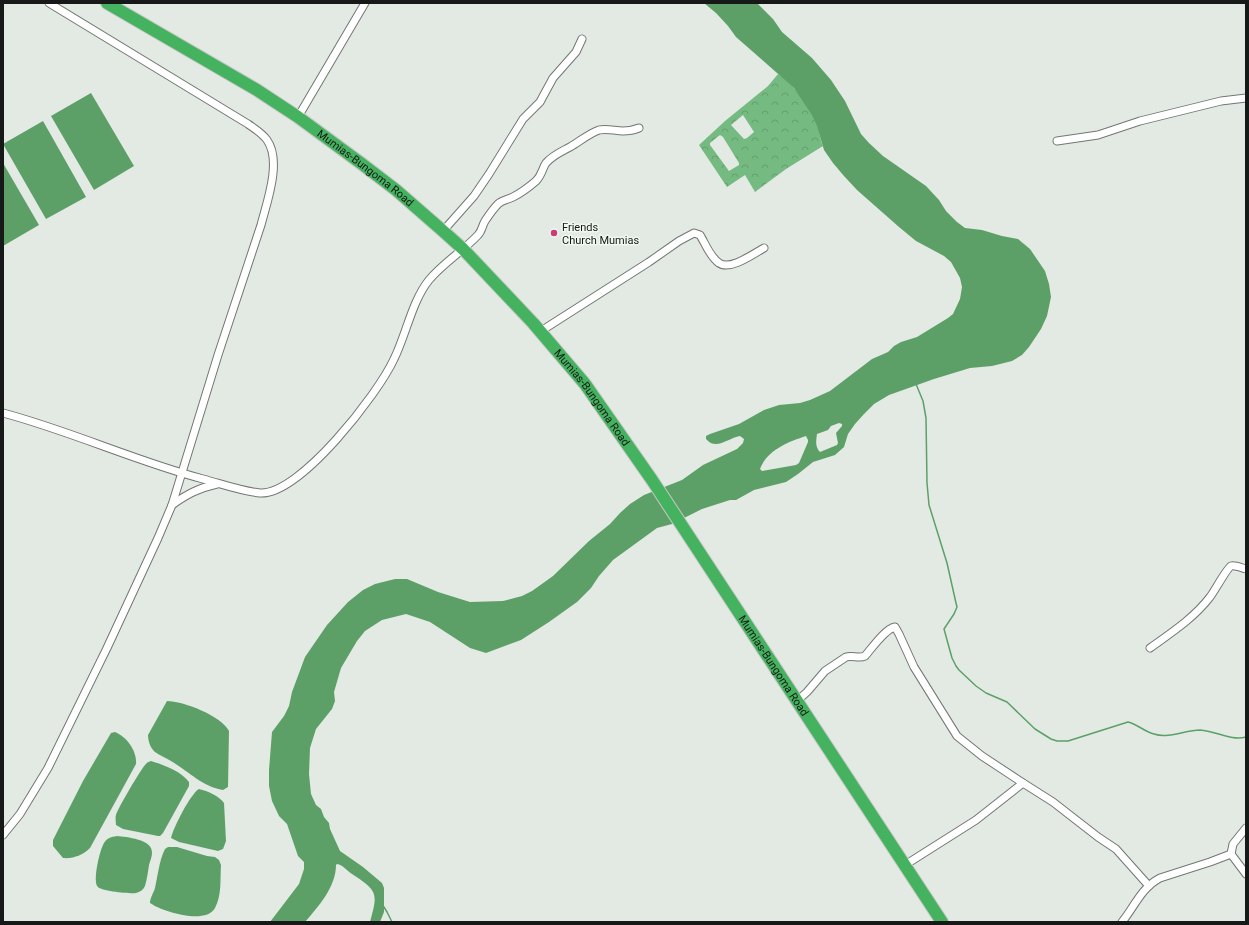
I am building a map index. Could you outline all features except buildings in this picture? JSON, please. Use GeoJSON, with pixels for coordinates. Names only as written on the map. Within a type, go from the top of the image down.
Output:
{"type":"FeatureCollection","features":[{"type":"Feature","properties":{"kind":"highway","name":"Mumias-Bungoma Road"},"geometry":{"type":"LineString","coordinates":[[107,3],[205,59],[298,117],[396,190],[463,249],[541,331],[584,384],[683,525],[942,922]]}},
{"type":"Feature","properties":{"kind":"street"},"geometry":{"type":"LineString","coordinates":[[3,835],[28,800],[48,768],[140,578],[172,505],[218,355],[261,225],[271,186],[273,168],[273,152],[263,135],[248,124],[50,3]]}},
{"type":"Feature","properties":{"kind":"street"},"geometry":{"type":"LineString","coordinates":[[298,117],[365,3]]}},
{"type":"Feature","properties":{"kind":"street"},"geometry":{"type":"LineString","coordinates":[[443,231],[474,196],[523,119],[540,102],[553,78],[576,52],[582,39]]}},
{"type":"Feature","properties":{"kind":"street"},"geometry":{"type":"LineString","coordinates":[[1058,141],[1098,135],[1140,121],[1221,101],[1246,98]]}},
{"type":"Feature","properties":{"kind":"street"},"geometry":{"type":"LineString","coordinates":[[3,413],[33,421],[181,473],[261,493],[272,491],[297,477],[317,459],[358,414],[388,372],[416,304],[428,281],[480,232],[486,220],[499,203],[513,197],[538,179],[543,172],[545,165],[559,152],[598,131],[605,129],[626,131],[639,128]]}},
{"type":"Feature","properties":{"kind":"street"},"geometry":{"type":"LineString","coordinates":[[541,331],[649,262],[679,241],[694,233],[700,234],[719,263],[725,266],[741,262],[764,248]]}},
{"type":"Feature","properties":{"kind":"street"},"geometry":{"type":"LineString","coordinates":[[172,505],[181,498],[201,488],[220,483]]}},
{"type":"Feature","properties":{"kind":"street"},"geometry":{"type":"LineString","coordinates":[[1150,648],[1183,624],[1204,605],[1229,568],[1234,566],[1246,570]]}},
{"type":"Feature","properties":{"kind":"street"},"geometry":{"type":"LineString","coordinates":[[797,701],[804,696],[825,671],[849,656],[860,658],[865,656],[886,632],[892,627],[895,627],[914,667],[957,736],[982,756],[1053,802],[1116,849],[1149,886]]}},
{"type":"Feature","properties":{"kind":"street"},"geometry":{"type":"LineString","coordinates":[[905,865],[976,820],[1023,783]]}},
{"type":"Feature","properties":{"kind":"street"},"geometry":{"type":"LineString","coordinates":[[1246,828],[1233,844],[1231,854],[1246,874]]}},
{"type":"Feature","properties":{"kind":"street"},"geometry":{"type":"LineString","coordinates":[[1122,922],[1138,897],[1160,878],[1231,854]]}},
{"type":"Feature","properties":{"kind":"green space"},"geometry":{"type":"Polygon","coordinates":[[[778,74],[796,90],[811,111],[823,146],[786,169],[755,192],[745,175],[727,187],[699,145],[725,121],[768,86],[778,74]],[[743,115],[731,125],[744,139],[754,132],[743,115]],[[720,135],[710,143],[710,145],[729,171],[739,165],[739,163],[723,137],[720,135]]]}},
{"type":"Feature","properties":{"kind":"shaded area"},"geometry":{"type":"Polygon","coordinates":[[[704,3],[757,3],[773,19],[782,32],[812,58],[831,80],[845,101],[861,134],[883,156],[926,186],[939,200],[946,211],[965,228],[982,230],[1018,239],[1030,249],[1045,271],[1051,297],[1047,316],[1041,329],[1022,355],[1012,361],[992,366],[970,368],[934,379],[889,395],[874,404],[855,424],[848,434],[844,447],[835,455],[813,462],[786,482],[754,490],[736,500],[730,500],[702,509],[672,524],[657,528],[613,560],[591,588],[577,602],[521,640],[486,653],[470,648],[430,622],[406,614],[382,620],[365,631],[357,641],[341,668],[334,692],[335,701],[332,709],[316,729],[310,748],[309,774],[311,794],[316,805],[321,809],[324,817],[329,823],[330,829],[340,851],[363,867],[382,883],[384,888],[384,912],[380,922],[370,922],[375,899],[374,894],[367,885],[337,864],[330,889],[321,903],[305,922],[270,922],[299,884],[304,869],[304,862],[298,856],[287,824],[279,816],[272,801],[269,786],[269,770],[272,732],[284,716],[289,706],[292,692],[305,657],[327,625],[348,602],[363,590],[375,584],[395,579],[407,579],[438,592],[470,602],[503,601],[522,596],[532,591],[553,576],[630,504],[644,495],[682,480],[703,465],[737,449],[743,443],[744,439],[740,436],[722,443],[714,444],[706,439],[706,436],[739,424],[764,410],[779,405],[800,403],[830,391],[872,359],[888,352],[901,342],[917,337],[953,314],[960,299],[962,287],[960,278],[951,262],[944,256],[916,241],[857,190],[833,163],[824,150],[812,115],[794,88],[736,37],[716,13],[704,3]],[[839,423],[831,426],[828,430],[817,434],[816,441],[820,452],[837,445],[836,433],[842,426],[842,424],[839,423]],[[806,436],[785,444],[773,452],[763,462],[760,469],[762,471],[796,465],[799,463],[808,442],[806,436]]]}},
{"type":"Feature","properties":{"kind":"shaded area"},"geometry":{"type":"Polygon","coordinates":[[[91,93],[134,166],[94,190],[51,116],[91,93]]]}},
{"type":"Feature","properties":{"kind":"shaded area"},"geometry":{"type":"Polygon","coordinates":[[[43,121],[86,197],[46,219],[3,144],[43,121]]]}},
{"type":"Feature","properties":{"kind":"shaded area"},"geometry":{"type":"Polygon","coordinates":[[[3,163],[39,225],[3,246],[3,163]]]}},
{"type":"Feature","properties":{"kind":"shaded area"},"geometry":{"type":"Polygon","coordinates":[[[167,701],[201,710],[225,725],[229,731],[228,787],[223,790],[209,786],[153,750],[149,742],[148,735],[167,701]]]}},
{"type":"Feature","properties":{"kind":"shaded area"},"geometry":{"type":"Polygon","coordinates":[[[115,732],[123,737],[133,749],[136,764],[90,848],[78,856],[63,858],[53,846],[53,840],[83,781],[111,733],[115,732]]]}},
{"type":"Feature","properties":{"kind":"shaded area"},"geometry":{"type":"Polygon","coordinates":[[[151,761],[177,772],[189,782],[189,786],[160,836],[123,829],[116,825],[117,811],[135,780],[147,763],[151,761]]]}},
{"type":"Feature","properties":{"kind":"shaded area"},"geometry":{"type":"Polygon","coordinates":[[[199,789],[213,794],[224,803],[226,841],[223,849],[218,851],[179,842],[171,838],[183,811],[199,789]]]}},
{"type":"Feature","properties":{"kind":"shaded area"},"geometry":{"type":"Polygon","coordinates":[[[117,836],[144,842],[151,848],[152,856],[145,886],[137,893],[123,893],[104,890],[96,884],[97,865],[102,846],[105,841],[111,837],[117,836]]]}},
{"type":"Feature","properties":{"kind":"shaded area"},"geometry":{"type":"Polygon","coordinates":[[[168,847],[177,847],[215,857],[219,860],[221,865],[220,892],[215,908],[210,913],[203,916],[184,915],[164,910],[150,903],[155,888],[161,858],[165,849],[168,847]]]}},
{"type":"Feature","properties":{"kind":"waterway"},"geometry":{"type":"LineString","coordinates":[[916,384],[923,401],[926,418],[927,483],[929,505],[947,563],[957,607],[944,629],[952,658],[959,670],[986,693],[1007,702],[1035,729],[1057,741],[1068,741],[1128,722],[1135,724],[1151,733],[1160,735],[1171,735],[1200,730],[1235,738],[1246,737]]}},
{"type":"Feature","properties":{"kind":"waterway"},"geometry":{"type":"LineString","coordinates":[[384,907],[392,922]]}},
{"type":"Feature","properties":{"kind":"place","name":"Friends Church Mumias"},"geometry":{"type":"Point","coordinates":[554,233]}}]}
